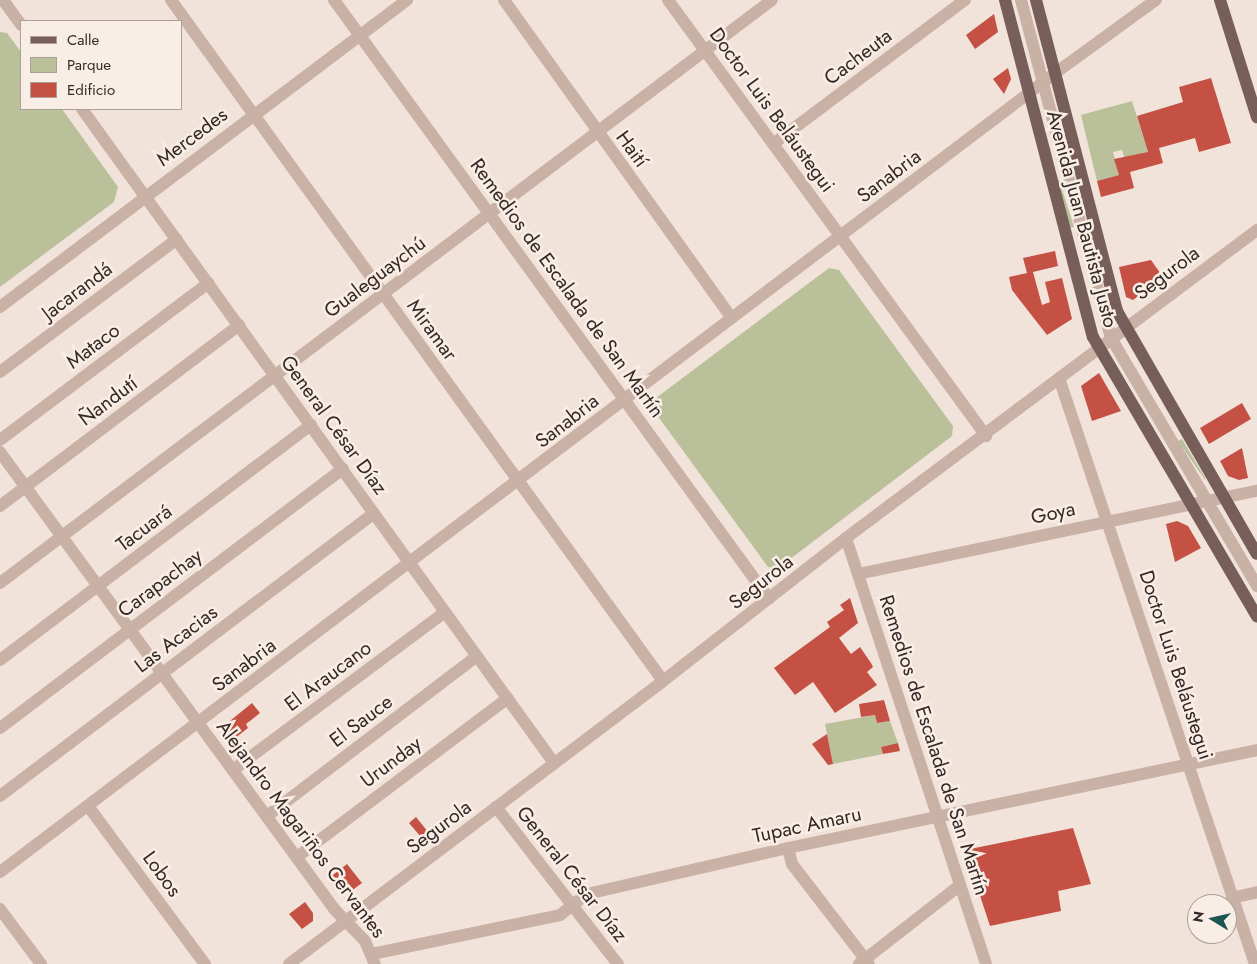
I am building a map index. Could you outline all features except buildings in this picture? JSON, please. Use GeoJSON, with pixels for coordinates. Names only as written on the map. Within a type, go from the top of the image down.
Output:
{"type":"FeatureCollection","features":[{"type":"Feature","properties":{"kind":"main road","name":"Avenida Juan Bautista Justo"},"geometry":{"type":"LineString","coordinates":[[1005,0],[1090,330],[1257,617]]}},
{"type":"Feature","properties":{"kind":"main road","name":"Avenida Juan Bautista Justo"},"geometry":{"type":"LineString","coordinates":[[1036,0],[1118,311],[1257,554]]}},
{"type":"Feature","properties":{"kind":"main road"},"geometry":{"type":"LineString","coordinates":[[1220,0],[1257,117]]}},
{"type":"Feature","properties":{"kind":"street","name":"Miramar"},"geometry":{"type":"LineString","coordinates":[[171,0],[663,681]]}},
{"type":"Feature","properties":{"kind":"street","name":"Remedios de Escalada de San Martín"},"geometry":{"type":"LineString","coordinates":[[334,0],[769,599]]}},
{"type":"Feature","properties":{"kind":"street","name":"Mercedes"},"geometry":{"type":"LineString","coordinates":[[0,307],[407,0]]}},
{"type":"Feature","properties":{"kind":"street","name":"Haití"},"geometry":{"type":"LineString","coordinates":[[504,0],[597,133],[732,318]]}},
{"type":"Feature","properties":{"kind":"street","name":"Doctor Luis Beláustegui"},"geometry":{"type":"LineString","coordinates":[[668,0],[986,436]]}},
{"type":"Feature","properties":{"kind":"street","name":"Gualeguaychú"},"geometry":{"type":"LineString","coordinates":[[0,583],[772,0]]}},
{"type":"Feature","properties":{"kind":"street","name":"Cacheuta"},"geometry":{"type":"LineString","coordinates":[[773,144],[965,0]]}},
{"type":"Feature","properties":{"kind":"street"},"geometry":{"type":"LineString","coordinates":[[1021,0],[1111,338],[1257,586]]}},
{"type":"Feature","properties":{"kind":"street","name":"Sanabria"},"geometry":{"type":"LineString","coordinates":[[0,872],[518,482],[1054,74],[1156,0]]}},
{"type":"Feature","properties":{"kind":"street"},"geometry":{"type":"LineString","coordinates":[[6,4],[20,24]]}},
{"type":"Feature","properties":{"kind":"street","name":"General César Díaz"},"geometry":{"type":"LineString","coordinates":[[83,110],[554,763]]}},
{"type":"Feature","properties":{"kind":"street","name":"Segurola"},"geometry":{"type":"LineString","coordinates":[[289,964],[663,681],[846,538],[986,436],[1111,338],[1257,230]]}},
{"type":"Feature","properties":{"kind":"street","name":"Jacarandá"},"geometry":{"type":"LineString","coordinates":[[0,372],[177,239]]}},
{"type":"Feature","properties":{"kind":"street","name":"Mataco"},"geometry":{"type":"LineString","coordinates":[[0,440],[208,283]]}},
{"type":"Feature","properties":{"kind":"street","name":"Ñandutí"},"geometry":{"type":"LineString","coordinates":[[0,506],[239,325]]}},
{"type":"Feature","properties":{"kind":"street","name":"Doctor Luis Beláustegui"},"geometry":{"type":"LineString","coordinates":[[1059,378],[1109,520],[1231,894]]}},
{"type":"Feature","properties":{"kind":"street","name":"Tacuará"},"geometry":{"type":"LineString","coordinates":[[0,660],[311,425]]}},
{"type":"Feature","properties":{"kind":"street","name":"Alejandro Magariños Cervantes"},"geometry":{"type":"LineString","coordinates":[[0,452],[345,921],[365,941],[373,959]]}},
{"type":"Feature","properties":{"kind":"street","name":"Carapachay"},"geometry":{"type":"LineString","coordinates":[[0,728],[342,469]]}},
{"type":"Feature","properties":{"kind":"street","name":"Goya"},"geometry":{"type":"LineString","coordinates":[[858,574],[1109,520],[1257,491]]}},
{"type":"Feature","properties":{"kind":"street"},"geometry":{"type":"LineString","coordinates":[[1225,498],[1225,515],[1257,575]]}},
{"type":"Feature","properties":{"kind":"street","name":"Las Acacias"},"geometry":{"type":"LineString","coordinates":[[0,796],[374,513]]}},
{"type":"Feature","properties":{"kind":"street","name":"Remedios de Escalada de San Martín"},"geometry":{"type":"LineString","coordinates":[[846,538],[986,964]]}},
{"type":"Feature","properties":{"kind":"street","name":"El Araucano"},"geometry":{"type":"LineString","coordinates":[[233,770],[445,612]]}},
{"type":"Feature","properties":{"kind":"street","name":"El Sauce"},"geometry":{"type":"LineString","coordinates":[[267,816],[477,656]]}},
{"type":"Feature","properties":{"kind":"street","name":"Urunday"},"geometry":{"type":"LineString","coordinates":[[297,856],[508,698]]}},
{"type":"Feature","properties":{"kind":"street","name":"Tupac Amaru"},"geometry":{"type":"LineString","coordinates":[[373,959],[560,914],[587,894],[788,848],[1257,750]]}},
{"type":"Feature","properties":{"kind":"street","name":"Lobos"},"geometry":{"type":"LineString","coordinates":[[88,806],[205,964]]}},
{"type":"Feature","properties":{"kind":"street","name":"General César Díaz"},"geometry":{"type":"LineString","coordinates":[[496,807],[618,964]]}},
{"type":"Feature","properties":{"kind":"street"},"geometry":{"type":"LineString","coordinates":[[788,848],[792,864],[864,962],[960,885]]}},
{"type":"Feature","properties":{"kind":"street"},"geometry":{"type":"LineString","coordinates":[[1237,897],[1257,892]]}},
{"type":"Feature","properties":{"kind":"street"},"geometry":{"type":"LineString","coordinates":[[0,909],[41,964]]}},
{"type":"Feature","properties":{"kind":"street","name":"Doctor Luis Beláustegui"},"geometry":{"type":"LineString","coordinates":[[1237,912],[1255,964]]}},
{"type":"Feature","properties":{"kind":"green space"},"geometry":{"type":"Polygon","coordinates":[[[0,32],[7,33],[20,51],[20,110],[63,110],[118,187],[114,202],[0,287],[0,32]]]}},
{"type":"Feature","properties":{"kind":"green space"},"geometry":{"type":"Polygon","coordinates":[[[1132,101],[1148,152],[1125,159],[1122,150],[1113,152],[1119,175],[1097,181],[1081,115],[1132,101]]]}},
{"type":"Feature","properties":{"kind":"green space"},"geometry":{"type":"Polygon","coordinates":[[[1059,180],[1074,227],[1069,228],[1059,180]]]}},
{"type":"Feature","properties":{"kind":"green space"},"geometry":{"type":"Polygon","coordinates":[[[829,268],[839,270],[953,426],[952,436],[777,569],[768,567],[654,411],[656,398],[829,268]]]}},
{"type":"Feature","properties":{"kind":"green space"},"geometry":{"type":"Polygon","coordinates":[[[1182,439],[1205,478],[1205,480],[1178,441],[1182,439]]]}},
{"type":"Feature","properties":{"kind":"green space"},"geometry":{"type":"Polygon","coordinates":[[[875,715],[877,723],[890,721],[898,743],[881,747],[883,754],[833,764],[825,724],[875,715]]]}}]}
